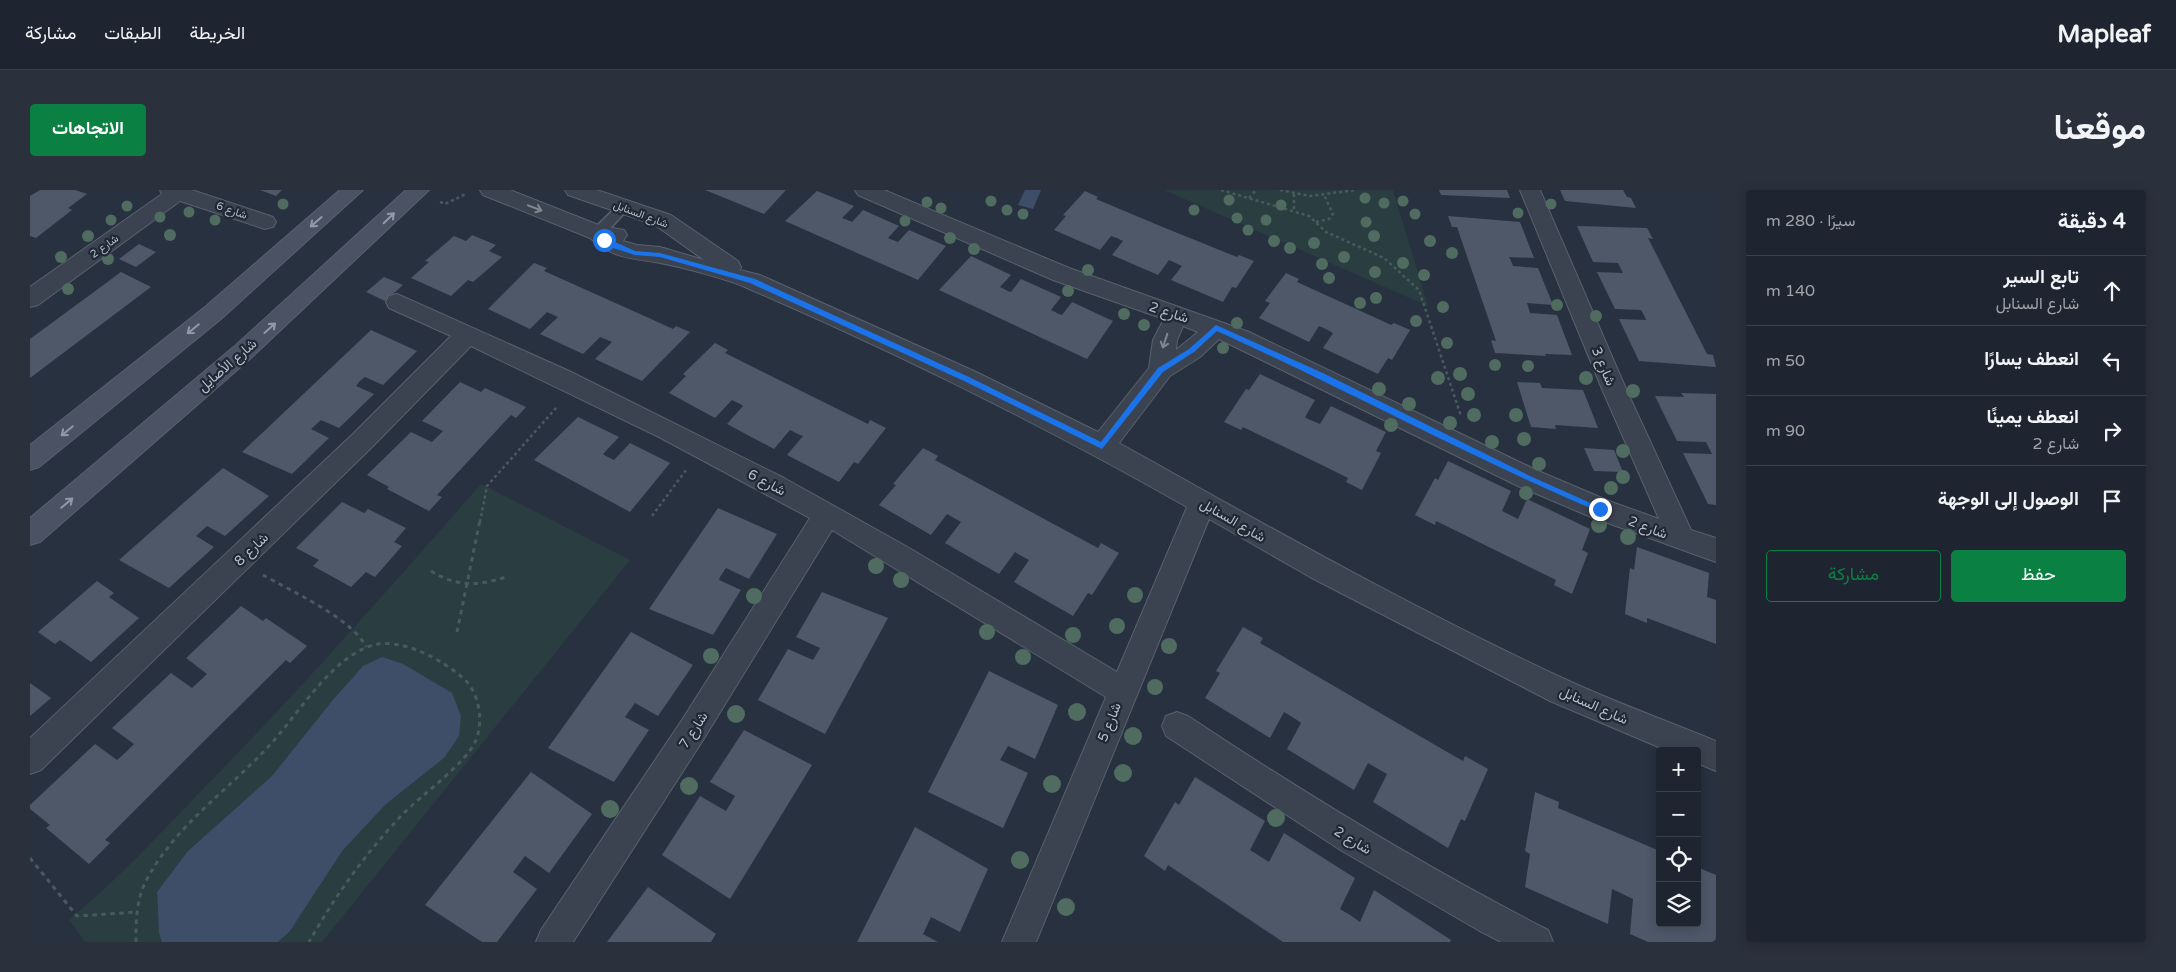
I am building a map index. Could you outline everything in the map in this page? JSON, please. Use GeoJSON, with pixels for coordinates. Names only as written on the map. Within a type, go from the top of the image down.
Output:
{"type":"FeatureCollection","features":[{"type":"Feature","properties":{"kind":"main road"},"geometry":{"type":"LineString","coordinates":[[30,460],[213,313],[352,190]]}},
{"type":"Feature","properties":{"kind":"main road","name":"شارع الأصايل"},"geometry":{"type":"LineString","coordinates":[[30,534],[244,351],[419,190]]}},
{"type":"Feature","properties":{"kind":"street","name":"شارع السنابل"},"geometry":{"type":"LineString","coordinates":[[490,190],[598,233],[612,245],[624,250],[647,255],[660,255],[752,281],[967,379],[1102,446],[1320,569],[1486,655],[1578,698],[1716,756]]}},
{"type":"Feature","properties":{"kind":"street","name":"شارع السنابل"},"geometry":{"type":"LineString","coordinates":[[575,190],[664,220],[752,281]]}},
{"type":"Feature","properties":{"kind":"street","name":"شارع 2"},"geometry":{"type":"LineString","coordinates":[[865,190],[897,196],[1061,274],[1216,328],[1322,376],[1474,452],[1600,509],[1682,540],[1716,550]]}},
{"type":"Feature","properties":{"kind":"street","name":"شارع 3"},"geometry":{"type":"LineString","coordinates":[[1530,190],[1614,389],[1682,540]]}},
{"type":"Feature","properties":{"kind":"street","name":"شارع 2"},"geometry":{"type":"LineString","coordinates":[[30,299],[174,191]]}},
{"type":"Feature","properties":{"kind":"street","name":"شارع 6"},"geometry":{"type":"LineString","coordinates":[[174,191],[266,222]]}},
{"type":"Feature","properties":{"kind":"street"},"geometry":{"type":"LineString","coordinates":[[660,255],[675,245],[683,232]]}},
{"type":"Feature","properties":{"kind":"street","name":"شارع 6"},"geometry":{"type":"LineString","coordinates":[[397,302],[577,384],[702,447],[827,514],[962,593],[1122,691]]}},
{"type":"Feature","properties":{"kind":"street"},"geometry":{"type":"LineString","coordinates":[[1160,370],[1165,340],[1178,314]]}},
{"type":"Feature","properties":{"kind":"street"},"geometry":{"type":"LineString","coordinates":[[1102,446],[1160,370],[1192,350],[1216,328]]}},
{"type":"Feature","properties":{"kind":"street","name":"شارع 8"},"geometry":{"type":"LineString","coordinates":[[30,759],[239,561],[468,334]]}},
{"type":"Feature","properties":{"kind":"street","name":"شارع 5"},"geometry":{"type":"LineString","coordinates":[[1019,942],[1122,691],[1202,503]]}},
{"type":"Feature","properties":{"kind":"street","name":"شارع 7"},"geometry":{"type":"LineString","coordinates":[[553,942],[732,671],[827,514]]}},
{"type":"Feature","properties":{"kind":"street","name":"شارع 2"},"geometry":{"type":"LineString","coordinates":[[1177,726],[1338,832],[1424,882],[1536,942]]}},
{"type":"Feature","properties":{"kind":"lane"},"geometry":{"type":"LineString","coordinates":[[598,233],[624,206]]}},
{"type":"Feature","properties":{"kind":"path"},"geometry":{"type":"LineString","coordinates":[[1221,190],[1309,216],[1326,232],[1384,258],[1408,278],[1418,290],[1474,452]]}},
{"type":"Feature","properties":{"kind":"path"},"geometry":{"type":"LineString","coordinates":[[1249,198],[1256,190]]}},
{"type":"Feature","properties":{"kind":"path"},"geometry":{"type":"LineString","coordinates":[[1280,190],[1294,194],[1324,195],[1356,190]]}},
{"type":"Feature","properties":{"kind":"path"},"geometry":{"type":"LineString","coordinates":[[1294,194],[1294,211]]}},
{"type":"Feature","properties":{"kind":"path"},"geometry":{"type":"LineString","coordinates":[[1316,222],[1329,218],[1333,214],[1324,195]]}},
{"type":"Feature","properties":{"kind":"path"},"geometry":{"type":"LineString","coordinates":[[458,632],[487,486],[577,384]]}},
{"type":"Feature","properties":{"kind":"path"},"geometry":{"type":"LineString","coordinates":[[652,516],[702,447]]}},
{"type":"Feature","properties":{"kind":"path"},"geometry":{"type":"LineString","coordinates":[[239,561],[348,624],[356,630],[366,647]]}},
{"type":"Feature","properties":{"kind":"path"},"geometry":{"type":"LineString","coordinates":[[431,571],[442,578],[468,586],[481,585],[506,578]]}},
{"type":"Feature","properties":{"kind":"path"},"geometry":{"type":"LineString","coordinates":[[136,942],[137,912],[145,882],[167,850],[227,787],[272,744],[331,672],[348,657],[366,647],[389,643],[407,647],[440,662],[468,684],[477,703],[481,724],[474,744],[460,763],[424,793],[390,828],[358,867],[328,909],[309,942]]}},
{"type":"Feature","properties":{"kind":"path"},"geometry":{"type":"LineString","coordinates":[[30,858],[77,916],[137,912]]}},
{"type":"Feature","properties":{"kind":"green space"},"geometry":{"type":"Polygon","coordinates":[[[1164,190],[1393,190],[1428,306],[1164,190]]]}},
{"type":"Feature","properties":{"kind":"green space"},"geometry":{"type":"Polygon","coordinates":[[[481,484],[630,560],[322,942],[278,942],[290,931],[343,850],[386,804],[444,758],[363,666],[332,701],[272,776],[188,851],[157,892],[159,933],[162,942],[85,942],[69,920],[137,857],[274,715],[481,484]]]}},
{"type":"Feature","properties":{"kind":"water"},"geometry":{"type":"Polygon","coordinates":[[[1025,190],[1041,190],[1033,209],[1018,205],[1025,190]]]}},
{"type":"Feature","properties":{"kind":"water"},"geometry":{"type":"Polygon","coordinates":[[[382,657],[403,664],[452,693],[461,716],[459,736],[444,758],[386,804],[343,850],[290,931],[278,942],[162,942],[159,933],[157,892],[188,851],[272,776],[332,701],[363,666],[382,657]]]}},
{"type":"Feature","properties":{"kind":"building"},"geometry":{"type":"Polygon","coordinates":[[[40,190],[75,190],[87,194],[68,208],[72,210],[36,238],[30,236],[30,196],[40,190]]]}},
{"type":"Feature","properties":{"kind":"building"},"geometry":{"type":"Polygon","coordinates":[[[260,190],[282,190],[276,196],[260,190]]]}},
{"type":"Feature","properties":{"kind":"building"},"geometry":{"type":"Polygon","coordinates":[[[705,190],[786,190],[764,214],[705,190]]]}},
{"type":"Feature","properties":{"kind":"building"},"geometry":{"type":"Polygon","coordinates":[[[1439,190],[1507,190],[1510,198],[1441,195],[1439,190]]]}},
{"type":"Feature","properties":{"kind":"building"},"geometry":{"type":"Polygon","coordinates":[[[1560,190],[1623,190],[1627,197],[1631,198],[1636,208],[1565,201],[1560,190]]]}},
{"type":"Feature","properties":{"kind":"building"},"geometry":{"type":"Polygon","coordinates":[[[817,191],[854,206],[842,218],[852,222],[863,210],[899,226],[888,238],[898,242],[909,230],[946,246],[918,280],[785,221],[817,191]]]}},
{"type":"Feature","properties":{"kind":"building"},"geometry":{"type":"Polygon","coordinates":[[[1085,191],[1098,197],[1096,199],[1165,228],[1237,257],[1239,255],[1254,261],[1236,288],[1232,287],[1223,302],[1171,280],[1182,266],[1169,260],[1158,275],[1112,255],[1123,241],[1117,238],[1111,236],[1100,250],[1054,230],[1066,216],[1063,215],[1085,191]]]}},
{"type":"Feature","properties":{"kind":"building"},"geometry":{"type":"Polygon","coordinates":[[[1448,216],[1520,222],[1534,258],[1509,257],[1513,266],[1538,268],[1553,305],[1527,303],[1530,313],[1557,315],[1572,355],[1545,354],[1546,356],[1495,353],[1491,340],[1496,341],[1457,227],[1452,227],[1448,216]]]}},
{"type":"Feature","properties":{"kind":"building"},"geometry":{"type":"Polygon","coordinates":[[[1577,226],[1647,228],[1653,239],[1648,238],[1707,354],[1713,355],[1716,367],[1639,361],[1619,319],[1646,320],[1644,315],[1641,310],[1615,309],[1597,272],[1623,273],[1618,263],[1593,262],[1577,226]]]}},
{"type":"Feature","properties":{"kind":"building"},"geometry":{"type":"Polygon","coordinates":[[[472,235],[496,245],[489,251],[502,257],[473,282],[468,280],[451,296],[411,278],[429,262],[425,261],[454,236],[466,241],[472,235]]]}},
{"type":"Feature","properties":{"kind":"building"},"geometry":{"type":"Polygon","coordinates":[[[139,244],[156,252],[136,267],[119,259],[139,244]]]}},
{"type":"Feature","properties":{"kind":"building"},"geometry":{"type":"Polygon","coordinates":[[[971,256],[1011,275],[1000,287],[1008,291],[1011,292],[1021,279],[1061,297],[1051,310],[1059,314],[1062,315],[1072,302],[1113,321],[1087,359],[939,290],[971,256]]]}},
{"type":"Feature","properties":{"kind":"building"},"geometry":{"type":"Polygon","coordinates":[[[534,263],[547,268],[544,271],[673,329],[676,326],[690,332],[642,381],[595,359],[612,342],[600,337],[583,354],[540,334],[558,317],[547,312],[530,329],[488,309],[534,263]]]}},
{"type":"Feature","properties":{"kind":"building"},"geometry":{"type":"Polygon","coordinates":[[[121,272],[151,287],[30,378],[30,339],[121,272]]]}},
{"type":"Feature","properties":{"kind":"building"},"geometry":{"type":"Polygon","coordinates":[[[1286,273],[1299,279],[1297,282],[1391,325],[1394,323],[1410,330],[1392,360],[1388,358],[1378,374],[1323,348],[1333,333],[1326,329],[1319,326],[1309,342],[1259,318],[1270,303],[1265,301],[1286,273]]]}},
{"type":"Feature","properties":{"kind":"building"},"geometry":{"type":"Polygon","coordinates":[[[384,277],[403,285],[385,301],[366,292],[384,277]]]}},
{"type":"Feature","properties":{"kind":"building"},"geometry":{"type":"Polygon","coordinates":[[[371,330],[417,351],[383,385],[365,377],[360,381],[356,386],[374,394],[339,428],[321,420],[311,429],[329,438],[292,474],[242,452],[371,330]]]}},
{"type":"Feature","properties":{"kind":"building"},"geometry":{"type":"Polygon","coordinates":[[[715,343],[728,350],[725,353],[765,373],[868,424],[870,420],[886,428],[858,464],[854,462],[839,482],[787,455],[803,436],[790,430],[774,449],[727,424],[743,406],[740,404],[732,400],[715,418],[669,393],[686,376],[683,374],[715,343]]]}},
{"type":"Feature","properties":{"kind":"building"},"geometry":{"type":"Polygon","coordinates":[[[1260,374],[1315,400],[1305,417],[1308,419],[1320,424],[1331,406],[1386,432],[1376,451],[1381,453],[1362,490],[1346,482],[1348,478],[1328,468],[1243,427],[1241,430],[1224,422],[1246,389],[1249,390],[1260,374]]]}},
{"type":"Feature","properties":{"kind":"building"},"geometry":{"type":"Polygon","coordinates":[[[460,382],[481,392],[485,388],[526,407],[516,418],[511,415],[437,495],[442,497],[429,511],[387,489],[389,487],[367,475],[411,432],[432,442],[443,431],[422,421],[460,382]]]}},
{"type":"Feature","properties":{"kind":"building"},"geometry":{"type":"Polygon","coordinates":[[[1517,382],[1540,383],[1542,388],[1583,390],[1598,428],[1555,425],[1556,429],[1531,427],[1517,382]]]}},
{"type":"Feature","properties":{"kind":"building"},"geometry":{"type":"Polygon","coordinates":[[[1681,393],[1716,394],[1716,505],[1708,504],[1683,453],[1712,454],[1706,442],[1677,441],[1655,396],[1684,397],[1681,393]]]}},
{"type":"Feature","properties":{"kind":"building"},"geometry":{"type":"Polygon","coordinates":[[[578,417],[619,437],[603,454],[614,460],[630,443],[670,463],[630,512],[534,460],[578,417]]]}},
{"type":"Feature","properties":{"kind":"building"},"geometry":{"type":"Polygon","coordinates":[[[923,448],[938,456],[935,460],[1098,548],[1101,543],[1119,553],[1092,595],[1088,593],[1073,616],[1014,582],[1029,560],[1015,552],[999,574],[945,543],[961,522],[947,514],[931,535],[879,505],[896,485],[893,484],[923,448]]]}},
{"type":"Feature","properties":{"kind":"building"},"geometry":{"type":"Polygon","coordinates":[[[1584,448],[1614,450],[1623,472],[1594,471],[1584,448]]]}},
{"type":"Feature","properties":{"kind":"building"},"geometry":{"type":"Polygon","coordinates":[[[1448,461],[1511,491],[1502,511],[1518,519],[1527,499],[1590,529],[1582,550],[1588,553],[1572,594],[1554,585],[1556,580],[1436,521],[1435,525],[1415,515],[1435,478],[1438,480],[1448,461]]]}},
{"type":"Feature","properties":{"kind":"building"},"geometry":{"type":"Polygon","coordinates":[[[223,468],[269,496],[225,536],[207,526],[196,536],[214,547],[169,588],[119,560],[223,468]]]}},
{"type":"Feature","properties":{"kind":"building"},"geometry":{"type":"Polygon","coordinates":[[[342,502],[364,513],[368,509],[406,528],[394,542],[402,546],[375,577],[366,572],[351,587],[313,566],[319,560],[296,548],[342,502]]]}},
{"type":"Feature","properties":{"kind":"building"},"geometry":{"type":"Polygon","coordinates":[[[718,508],[777,534],[749,579],[726,568],[720,577],[719,580],[741,590],[713,635],[649,609],[718,508]]]}},
{"type":"Feature","properties":{"kind":"building"},"geometry":{"type":"Polygon","coordinates":[[[1637,547],[1709,573],[1707,597],[1716,600],[1716,644],[1647,618],[1647,623],[1625,614],[1630,568],[1634,570],[1637,547]]]}},
{"type":"Feature","properties":{"kind":"building"},"geometry":{"type":"Polygon","coordinates":[[[97,581],[114,593],[109,597],[139,618],[91,662],[60,640],[55,644],[38,632],[97,581]]]}},
{"type":"Feature","properties":{"kind":"building"},"geometry":{"type":"Polygon","coordinates":[[[822,592],[888,618],[825,734],[758,700],[788,649],[813,660],[820,648],[796,637],[822,592]]]}},
{"type":"Feature","properties":{"kind":"building"},"geometry":{"type":"Polygon","coordinates":[[[241,606],[263,621],[266,618],[307,646],[290,663],[286,660],[105,840],[110,843],[89,864],[46,828],[50,825],[30,809],[30,805],[95,744],[117,760],[125,753],[134,744],[112,728],[171,673],[192,688],[204,677],[207,674],[186,658],[241,606]]]}},
{"type":"Feature","properties":{"kind":"building"},"geometry":{"type":"Polygon","coordinates":[[[1243,627],[1263,638],[1260,643],[1442,749],[1463,761],[1465,756],[1488,769],[1465,821],[1461,819],[1448,848],[1373,802],[1387,774],[1368,763],[1354,790],[1287,749],[1301,723],[1297,720],[1284,712],[1270,738],[1205,698],[1220,673],[1216,671],[1243,627]]]}},
{"type":"Feature","properties":{"kind":"building"},"geometry":{"type":"Polygon","coordinates":[[[631,632],[693,665],[658,716],[635,703],[625,717],[649,730],[614,782],[548,748],[631,632]]]}},
{"type":"Feature","properties":{"kind":"building"},"geometry":{"type":"Polygon","coordinates":[[[989,671],[1058,705],[1035,759],[1008,746],[1000,760],[1028,773],[1003,828],[928,792],[989,671]]]}},
{"type":"Feature","properties":{"kind":"building"},"geometry":{"type":"Polygon","coordinates":[[[30,683],[51,698],[30,716],[30,683]]]}},
{"type":"Feature","properties":{"kind":"building"},"geometry":{"type":"Polygon","coordinates":[[[744,730],[812,765],[730,899],[662,855],[700,796],[726,811],[735,796],[710,782],[744,730]]]}},
{"type":"Feature","properties":{"kind":"building"},"geometry":{"type":"Polygon","coordinates":[[[531,772],[592,814],[549,873],[525,856],[513,872],[537,889],[497,942],[482,942],[425,905],[531,772]]]}},
{"type":"Feature","properties":{"kind":"building"},"geometry":{"type":"Polygon","coordinates":[[[1195,777],[1265,821],[1250,850],[1269,862],[1284,833],[1355,878],[1340,909],[1360,922],[1374,890],[1451,940],[1450,942],[1283,942],[1168,865],[1165,871],[1144,856],[1175,802],[1179,805],[1195,777]]]}},
{"type":"Feature","properties":{"kind":"building"},"geometry":{"type":"Polygon","coordinates":[[[1535,792],[1559,802],[1558,808],[1656,849],[1656,927],[1701,927],[1701,869],[1716,875],[1716,942],[1648,942],[1630,934],[1633,899],[1612,889],[1608,924],[1525,887],[1530,854],[1525,851],[1535,792]]]}},
{"type":"Feature","properties":{"kind":"building"},"geometry":{"type":"Polygon","coordinates":[[[915,827],[988,869],[960,932],[931,917],[923,934],[938,942],[857,942],[915,827]]]}},
{"type":"Feature","properties":{"kind":"building"},"geometry":{"type":"Polygon","coordinates":[[[648,887],[716,934],[711,942],[607,942],[648,887]]]}},
{"type":"Feature","properties":{"kind":"route"},"geometry":{"type":"LineString","coordinates":[[604,240],[612,245],[635,253],[660,255],[698,264],[752,281],[967,379],[1102,446],[1160,370],[1192,350],[1216,328],[1403,415],[1527,478],[1600,509]]}}]}
